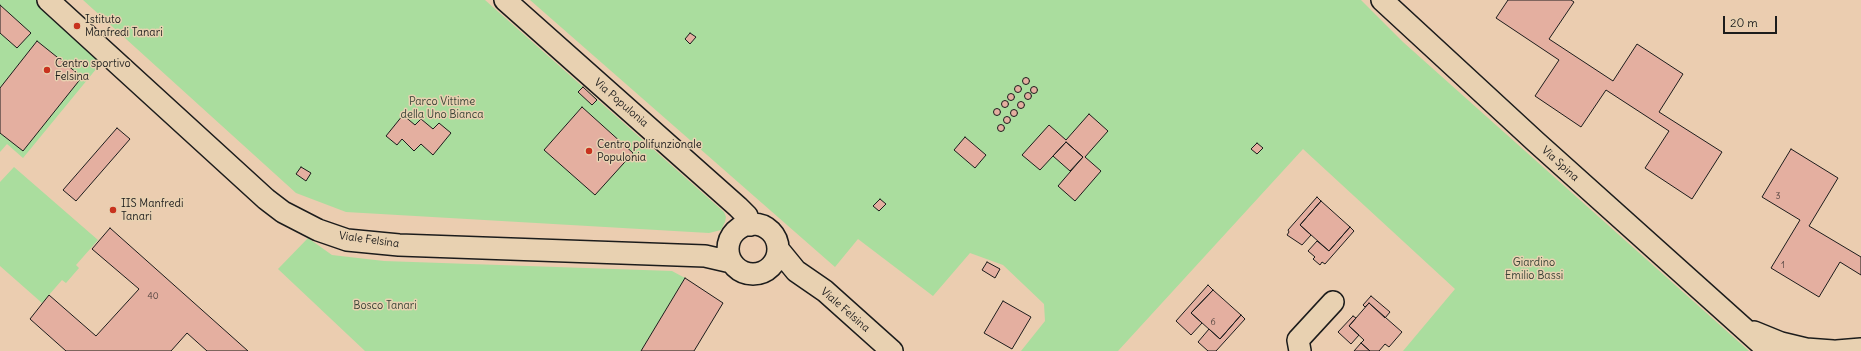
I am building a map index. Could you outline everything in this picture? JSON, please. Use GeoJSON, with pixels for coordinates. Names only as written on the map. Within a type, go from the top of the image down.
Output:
{"type":"FeatureCollection","features":[{"type":"Feature","properties":{"kind":"street","name":"Viale Felsina"},"geometry":{"type":"LineString","coordinates":[[48,0],[266,199],[283,212],[318,230],[347,240],[400,245],[705,256],[730,254],[736,268],[750,274],[766,271],[775,258],[825,291],[892,351]]}},
{"type":"Feature","properties":{"kind":"street","name":"Via Populonia"},"geometry":{"type":"LineString","coordinates":[[505,0],[738,207],[747,216],[750,224]]}},
{"type":"Feature","properties":{"kind":"street","name":"Via Spina"},"geometry":{"type":"LineString","coordinates":[[1382,0],[1536,142],[1769,351]]}},
{"type":"Feature","properties":{"kind":"street"},"geometry":{"type":"LineString","coordinates":[[730,254],[736,231],[750,224],[766,228],[773,233],[777,241],[775,258]]}},
{"type":"Feature","properties":{"kind":"street"},"geometry":{"type":"LineString","coordinates":[[1300,351],[1298,340],[1333,302]]}},
{"type":"Feature","properties":{"kind":"street","name":"Via Spina"},"geometry":{"type":"LineString","coordinates":[[1741,325],[1781,343],[1808,350],[1833,351]]}},
{"type":"Feature","properties":{"kind":"street"},"geometry":{"type":"LineString","coordinates":[[1837,351],[1861,349]]}},
{"type":"Feature","properties":{"kind":"green space","name":"Centro sportivo Felsina"},"geometry":{"type":"Polygon","coordinates":[[[0,0],[41,0],[106,57],[23,158],[7,144],[0,152],[0,0]]]}},
{"type":"Feature","properties":{"kind":"green space","name":"Parco Vittime della Uno Bianca"},"geometry":{"type":"Polygon","coordinates":[[[83,0],[485,0],[724,212],[726,217],[725,222],[721,230],[709,233],[346,212],[296,193],[83,0]]]}},
{"type":"Feature","properties":{"kind":"green space","name":"Giardino Emilio Bassi"},"geometry":{"type":"Polygon","coordinates":[[[530,0],[1361,0],[1403,42],[1749,351],[1403,351],[1455,289],[1303,149],[1118,351],[1021,351],[1045,321],[1044,304],[1003,265],[970,253],[933,296],[858,239],[835,267],[530,0]]]}},
{"type":"Feature","properties":{"kind":"green space"},"geometry":{"type":"Polygon","coordinates":[[[14,167],[98,240],[76,265],[79,268],[66,283],[62,280],[42,303],[0,266],[0,182],[14,167]]]}},
{"type":"Feature","properties":{"kind":"green space","name":"Bosco Tanari"},"geometry":{"type":"Polygon","coordinates":[[[308,238],[332,255],[384,261],[672,271],[685,278],[641,351],[365,351],[278,269],[308,238]]]}},
{"type":"Feature","properties":{"kind":"building"},"geometry":{"type":"Polygon","coordinates":[[[1508,0],[1571,0],[1574,2],[1549,39],[1613,81],[1637,44],[1683,74],[1659,112],[1722,152],[1692,199],[1645,168],[1669,131],[1606,90],[1581,127],[1535,96],[1559,60],[1496,18],[1508,0]]]}},
{"type":"Feature","properties":{"kind":"building"},"geometry":{"type":"Polygon","coordinates":[[[0,5],[31,33],[17,48],[0,33],[0,5]]]}},
{"type":"Feature","properties":{"kind":"building"},"geometry":{"type":"Polygon","coordinates":[[[690,33],[696,37],[690,44],[685,39],[690,33]]]}},
{"type":"Feature","properties":{"kind":"building"},"geometry":{"type":"Polygon","coordinates":[[[37,41],[82,77],[23,151],[0,133],[0,88],[37,41]]]}},
{"type":"Feature","properties":{"kind":"building"},"geometry":{"type":"Polygon","coordinates":[[[1026,78],[1029,81],[1026,84],[1023,81],[1026,78]]]}},
{"type":"Feature","properties":{"kind":"building"},"geometry":{"type":"Polygon","coordinates":[[[1018,85],[1022,89],[1018,93],[1014,89],[1018,85]]]}},
{"type":"Feature","properties":{"kind":"building"},"geometry":{"type":"Polygon","coordinates":[[[583,87],[597,100],[592,105],[578,92],[583,87]]]}},
{"type":"Feature","properties":{"kind":"building"},"geometry":{"type":"Polygon","coordinates":[[[1034,87],[1037,90],[1034,93],[1031,90],[1034,87]]]}},
{"type":"Feature","properties":{"kind":"building"},"geometry":{"type":"Polygon","coordinates":[[[1011,93],[1015,97],[1011,101],[1007,97],[1011,93]]]}},
{"type":"Feature","properties":{"kind":"building"},"geometry":{"type":"Polygon","coordinates":[[[1028,93],[1031,96],[1028,99],[1025,96],[1028,93]]]}},
{"type":"Feature","properties":{"kind":"building"},"geometry":{"type":"Polygon","coordinates":[[[1005,100],[1009,104],[1005,108],[1001,104],[1005,100]]]}},
{"type":"Feature","properties":{"kind":"building"},"geometry":{"type":"Polygon","coordinates":[[[1021,102],[1024,105],[1021,108],[1018,105],[1021,102]]]}},
{"type":"Feature","properties":{"kind":"building"},"geometry":{"type":"Polygon","coordinates":[[[582,107],[633,153],[595,195],[544,150],[582,107]]]}},
{"type":"Feature","properties":{"kind":"building"},"geometry":{"type":"Polygon","coordinates":[[[997,109],[1000,112],[997,115],[994,112],[997,109]]]}},
{"type":"Feature","properties":{"kind":"building"},"geometry":{"type":"Polygon","coordinates":[[[1014,109],[1018,113],[1014,117],[1010,113],[1014,109]]]}},
{"type":"Feature","properties":{"kind":"building"},"geometry":{"type":"Polygon","coordinates":[[[1089,114],[1108,131],[1085,157],[1101,171],[1075,201],[1058,186],[1083,157],[1066,142],[1040,170],[1022,155],[1049,125],[1066,140],[1089,114]]]}},
{"type":"Feature","properties":{"kind":"building"},"geometry":{"type":"Polygon","coordinates":[[[403,115],[415,125],[421,119],[433,129],[439,123],[451,133],[433,155],[421,144],[414,151],[402,139],[397,145],[386,136],[403,115]]]}},
{"type":"Feature","properties":{"kind":"building"},"geometry":{"type":"Polygon","coordinates":[[[1007,117],[1010,120],[1007,123],[1004,120],[1007,117]]]}},
{"type":"Feature","properties":{"kind":"building"},"geometry":{"type":"Polygon","coordinates":[[[1001,125],[1004,128],[1001,131],[998,128],[1001,125]]]}},
{"type":"Feature","properties":{"kind":"building"},"geometry":{"type":"Polygon","coordinates":[[[117,128],[130,139],[76,201],[63,190],[117,128]]]}},
{"type":"Feature","properties":{"kind":"building"},"geometry":{"type":"Polygon","coordinates":[[[965,137],[986,155],[975,168],[954,150],[965,137]]]}},
{"type":"Feature","properties":{"kind":"building"},"geometry":{"type":"Polygon","coordinates":[[[1066,142],[1083,157],[1070,171],[1053,156],[1066,142]]]}},
{"type":"Feature","properties":{"kind":"building"},"geometry":{"type":"Polygon","coordinates":[[[1257,143],[1263,148],[1257,154],[1251,149],[1257,143]]]}},
{"type":"Feature","properties":{"kind":"building"},"geometry":{"type":"Polygon","coordinates":[[[1791,149],[1838,178],[1809,226],[1861,257],[1861,275],[1840,262],[1819,297],[1771,268],[1800,220],[1762,197],[1791,149]]]}},
{"type":"Feature","properties":{"kind":"building"},"geometry":{"type":"Polygon","coordinates":[[[301,167],[311,173],[306,181],[296,174],[301,167]]]}},
{"type":"Feature","properties":{"kind":"building"},"geometry":{"type":"Polygon","coordinates":[[[1317,197],[1321,201],[1300,225],[1311,235],[1302,245],[1287,235],[1289,232],[1288,230],[1317,197]]]}},
{"type":"Feature","properties":{"kind":"building"},"geometry":{"type":"Polygon","coordinates":[[[880,199],[886,204],[879,211],[873,206],[880,199]]]}},
{"type":"Feature","properties":{"kind":"building"},"geometry":{"type":"Polygon","coordinates":[[[1321,201],[1350,227],[1329,251],[1300,225],[1321,201]]]}},
{"type":"Feature","properties":{"kind":"building"},"geometry":{"type":"Polygon","coordinates":[[[1350,227],[1354,231],[1325,264],[1322,262],[1320,265],[1313,259],[1315,257],[1308,251],[1317,241],[1329,251],[1350,227]]]}},
{"type":"Feature","properties":{"kind":"building"},"geometry":{"type":"Polygon","coordinates":[[[110,228],[248,351],[207,351],[187,333],[171,351],[66,351],[30,319],[49,295],[96,336],[139,289],[92,249],[110,228]]]}},
{"type":"Feature","properties":{"kind":"building"},"geometry":{"type":"Polygon","coordinates":[[[987,262],[1000,269],[995,278],[982,270],[987,262]]]}},
{"type":"Feature","properties":{"kind":"building"},"geometry":{"type":"Polygon","coordinates":[[[685,278],[723,303],[694,351],[641,351],[685,278]]]}},
{"type":"Feature","properties":{"kind":"building"},"geometry":{"type":"Polygon","coordinates":[[[1208,285],[1213,290],[1191,313],[1202,323],[1191,335],[1176,321],[1208,285]]]}},
{"type":"Feature","properties":{"kind":"building"},"geometry":{"type":"Polygon","coordinates":[[[1213,290],[1241,315],[1220,339],[1191,313],[1213,290]]]}},
{"type":"Feature","properties":{"kind":"building"},"geometry":{"type":"Polygon","coordinates":[[[1371,296],[1390,312],[1385,318],[1369,303],[1365,307],[1363,305],[1371,296]]]}},
{"type":"Feature","properties":{"kind":"building"},"geometry":{"type":"Polygon","coordinates":[[[1003,301],[1031,317],[1012,349],[984,333],[1003,301]]]}},
{"type":"Feature","properties":{"kind":"building"},"geometry":{"type":"Polygon","coordinates":[[[1369,303],[1402,332],[1389,347],[1385,344],[1379,351],[1370,351],[1361,343],[1364,340],[1349,326],[1369,303]]]}},
{"type":"Feature","properties":{"kind":"building"},"geometry":{"type":"Polygon","coordinates":[[[1241,315],[1245,319],[1216,351],[1208,351],[1198,342],[1209,329],[1220,339],[1241,315]]]}},
{"type":"Feature","properties":{"kind":"building"},"geometry":{"type":"Polygon","coordinates":[[[1353,316],[1356,318],[1349,326],[1359,335],[1351,344],[1338,332],[1353,316]]]}},
{"type":"Feature","properties":{"kind":"building"},"geometry":{"type":"Polygon","coordinates":[[[1361,343],[1370,351],[1354,351],[1361,343]]]}},
{"type":"Feature","properties":{"kind":"place","name":"Istituto Manfredi Tanari"},"geometry":{"type":"Point","coordinates":[77,26]}},
{"type":"Feature","properties":{"kind":"place","name":"Centro sportivo Felsina"},"geometry":{"type":"Point","coordinates":[47,70]}},
{"type":"Feature","properties":{"kind":"place","name":"Centro polifunzionale Populonia"},"geometry":{"type":"Point","coordinates":[589,151]}},
{"type":"Feature","properties":{"kind":"place","name":"IIS Manfredi Tanari"},"geometry":{"type":"Point","coordinates":[113,210]}}]}
